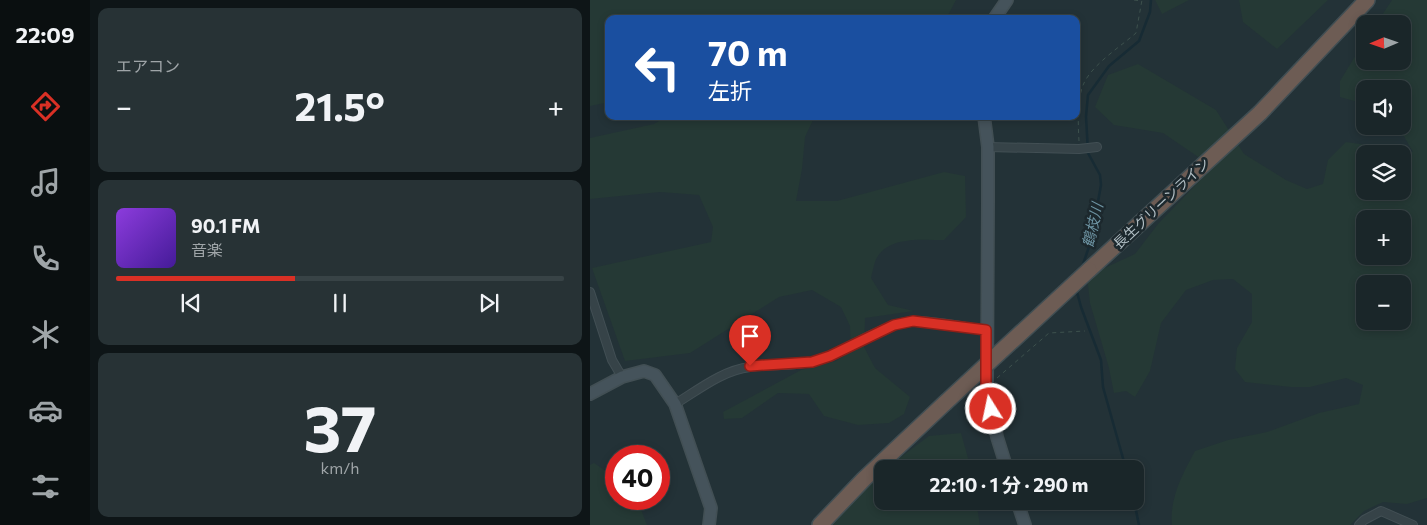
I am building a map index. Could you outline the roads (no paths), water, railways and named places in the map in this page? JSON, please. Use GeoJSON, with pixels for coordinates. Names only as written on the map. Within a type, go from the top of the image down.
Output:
{"type":"FeatureCollection","features":[{"type":"Feature","properties":{"kind":"highway","name":"長生グリーンライン"},"geometry":{"type":"LineString","coordinates":[[820,525],[864,479],[945,403],[1260,113],[1367,0]]}},
{"type":"Feature","properties":{"kind":"street"},"geometry":{"type":"LineString","coordinates":[[997,15],[1007,0]]}},
{"type":"Feature","properties":{"kind":"street"},"geometry":{"type":"LineString","coordinates":[[985,120],[988,147],[986,386],[1004,460]]}},
{"type":"Feature","properties":{"kind":"street"},"geometry":{"type":"LineString","coordinates":[[988,147],[1079,149],[1097,147]]}},
{"type":"Feature","properties":{"kind":"street"},"geometry":{"type":"LineString","coordinates":[[590,292],[612,360],[622,377]]}},
{"type":"Feature","properties":{"kind":"street"},"geometry":{"type":"LineString","coordinates":[[675,404],[705,385],[738,369],[750,366],[812,362],[830,356],[894,325],[913,321],[986,330]]}},
{"type":"Feature","properties":{"kind":"street"},"geometry":{"type":"LineString","coordinates":[[590,394],[622,377],[644,371],[655,376],[675,404],[711,508],[709,525]]}},
{"type":"Feature","properties":{"kind":"street"},"geometry":{"type":"LineString","coordinates":[[1020,510],[1025,525]]}},
{"type":"Feature","properties":{"kind":"street"},"geometry":{"type":"LineString","coordinates":[[1359,525],[1364,520],[1381,512],[1413,525]]}},
{"type":"Feature","properties":{"kind":"waterway","name":"鶴枝川"},"geometry":{"type":"LineString","coordinates":[[1081,270],[1091,241],[1101,185],[1100,175],[1088,153],[1086,116],[1088,95],[1109,66],[1139,41],[1150,12],[1151,0]]}},
{"type":"Feature","properties":{"kind":"waterway","name":"鶴枝川"},"geometry":{"type":"LineString","coordinates":[[1078,288],[1077,292],[1081,307],[1101,360],[1103,387],[1123,460]]}},
{"type":"Feature","properties":{"kind":"waterway","name":"鶴枝川"},"geometry":{"type":"LineString","coordinates":[[1136,510],[1139,525]]}}]}
